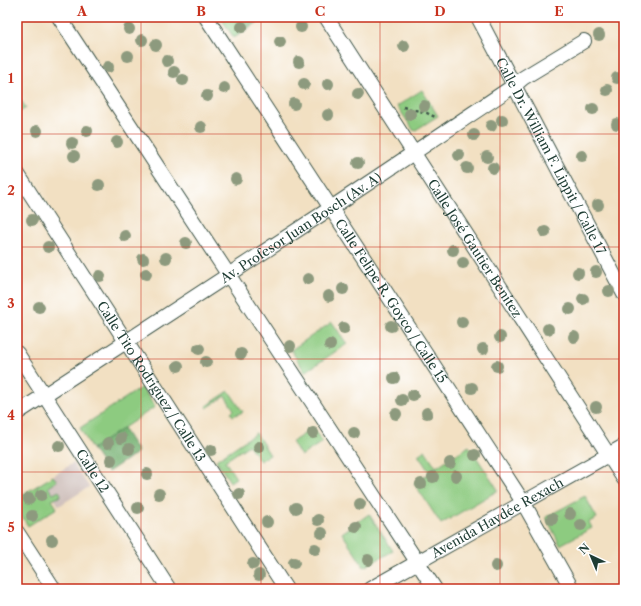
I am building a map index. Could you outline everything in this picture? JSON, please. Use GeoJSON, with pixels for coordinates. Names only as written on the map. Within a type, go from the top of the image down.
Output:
{"type":"FeatureCollection","features":[{"type":"Feature","properties":{"kind":"street"},"geometry":{"type":"LineString","coordinates":[[58,17],[435,589]]}},
{"type":"Feature","properties":{"kind":"street","name":"Calle Felipe R. Goyco / Calle 15"},"geometry":{"type":"LineString","coordinates":[[206,17],[523,502],[572,589]]}},
{"type":"Feature","properties":{"kind":"street","name":"Calle José Gautier Benítez"},"geometry":{"type":"LineString","coordinates":[[326,17],[624,480]]}},
{"type":"Feature","properties":{"kind":"street","name":"Calle Dr. William F. Lippit / Calle 17"},"geometry":{"type":"LineString","coordinates":[[478,17],[624,294]]}},
{"type":"Feature","properties":{"kind":"street","name":"Av. Profesor Juan Bosch (Av. A)"},"geometry":{"type":"LineString","coordinates":[[17,413],[128,342],[331,208],[524,78],[584,41]]}},
{"type":"Feature","properties":{"kind":"street","name":"Calle Tito Rodríguez / Calle 13"},"geometry":{"type":"LineString","coordinates":[[17,173],[128,342],[286,589]]}},
{"type":"Feature","properties":{"kind":"street","name":"Calle 12"},"geometry":{"type":"LineString","coordinates":[[17,353],[169,589]]}},
{"type":"Feature","properties":{"kind":"street","name":"Avenida Haydée Rexach"},"geometry":{"type":"LineString","coordinates":[[370,589],[624,446]]}},
{"type":"Feature","properties":{"kind":"street"},"geometry":{"type":"LineString","coordinates":[[17,532],[54,589]]}},
{"type":"Feature","properties":{"kind":"path"},"geometry":{"type":"LineString","coordinates":[[398,107],[421,111],[438,119]]}},
{"type":"Feature","properties":{"kind":"shaded area"},"geometry":{"type":"Polygon","coordinates":[[[73,463],[89,487],[59,506],[43,482],[73,463]]]}},
{"type":"Feature","properties":{"kind":"green space"},"geometry":{"type":"Polygon","coordinates":[[[220,17],[263,17],[264,18],[234,38],[220,17]]]}},
{"type":"Feature","properties":{"kind":"green space"},"geometry":{"type":"Polygon","coordinates":[[[240,17],[264,18],[239,34],[236,27],[240,22],[240,17]]]}},
{"type":"Feature","properties":{"kind":"green space"},"geometry":{"type":"Polygon","coordinates":[[[422,90],[438,116],[414,131],[397,106],[422,90]]]}},
{"type":"Feature","properties":{"kind":"green space"},"geometry":{"type":"Polygon","coordinates":[[[17,94],[26,108],[17,114],[17,94]]]}},
{"type":"Feature","properties":{"kind":"green space"},"geometry":{"type":"Polygon","coordinates":[[[332,322],[347,344],[305,372],[291,350],[332,322]]]}},
{"type":"Feature","properties":{"kind":"green space"},"geometry":{"type":"Polygon","coordinates":[[[142,387],[155,407],[92,449],[80,428],[142,387]]]}},
{"type":"Feature","properties":{"kind":"green space"},"geometry":{"type":"Polygon","coordinates":[[[229,391],[243,412],[233,416],[231,413],[234,410],[225,396],[207,408],[206,406],[229,391]]]}},
{"type":"Feature","properties":{"kind":"green space"},"geometry":{"type":"Polygon","coordinates":[[[123,428],[138,452],[108,472],[92,449],[123,428]]]}},
{"type":"Feature","properties":{"kind":"green space"},"geometry":{"type":"Polygon","coordinates":[[[313,428],[322,442],[301,456],[292,442],[313,428]]]}},
{"type":"Feature","properties":{"kind":"green space"},"geometry":{"type":"Polygon","coordinates":[[[256,433],[270,455],[260,461],[249,445],[225,461],[236,478],[230,482],[216,460],[256,433]]]}},
{"type":"Feature","properties":{"kind":"green space"},"geometry":{"type":"Polygon","coordinates":[[[469,446],[497,488],[497,491],[441,524],[414,483],[430,473],[418,455],[425,450],[436,467],[469,446]]]}},
{"type":"Feature","properties":{"kind":"green space"},"geometry":{"type":"Polygon","coordinates":[[[53,476],[57,481],[48,487],[53,494],[59,491],[61,494],[59,497],[52,500],[57,508],[28,526],[17,509],[17,498],[53,476]]]}},
{"type":"Feature","properties":{"kind":"green space"},"geometry":{"type":"Polygon","coordinates":[[[585,496],[597,518],[589,522],[592,528],[560,545],[546,517],[585,496]]]}},
{"type":"Feature","properties":{"kind":"green space"},"geometry":{"type":"Polygon","coordinates":[[[369,514],[393,551],[364,567],[342,533],[369,514]]]}}]}
